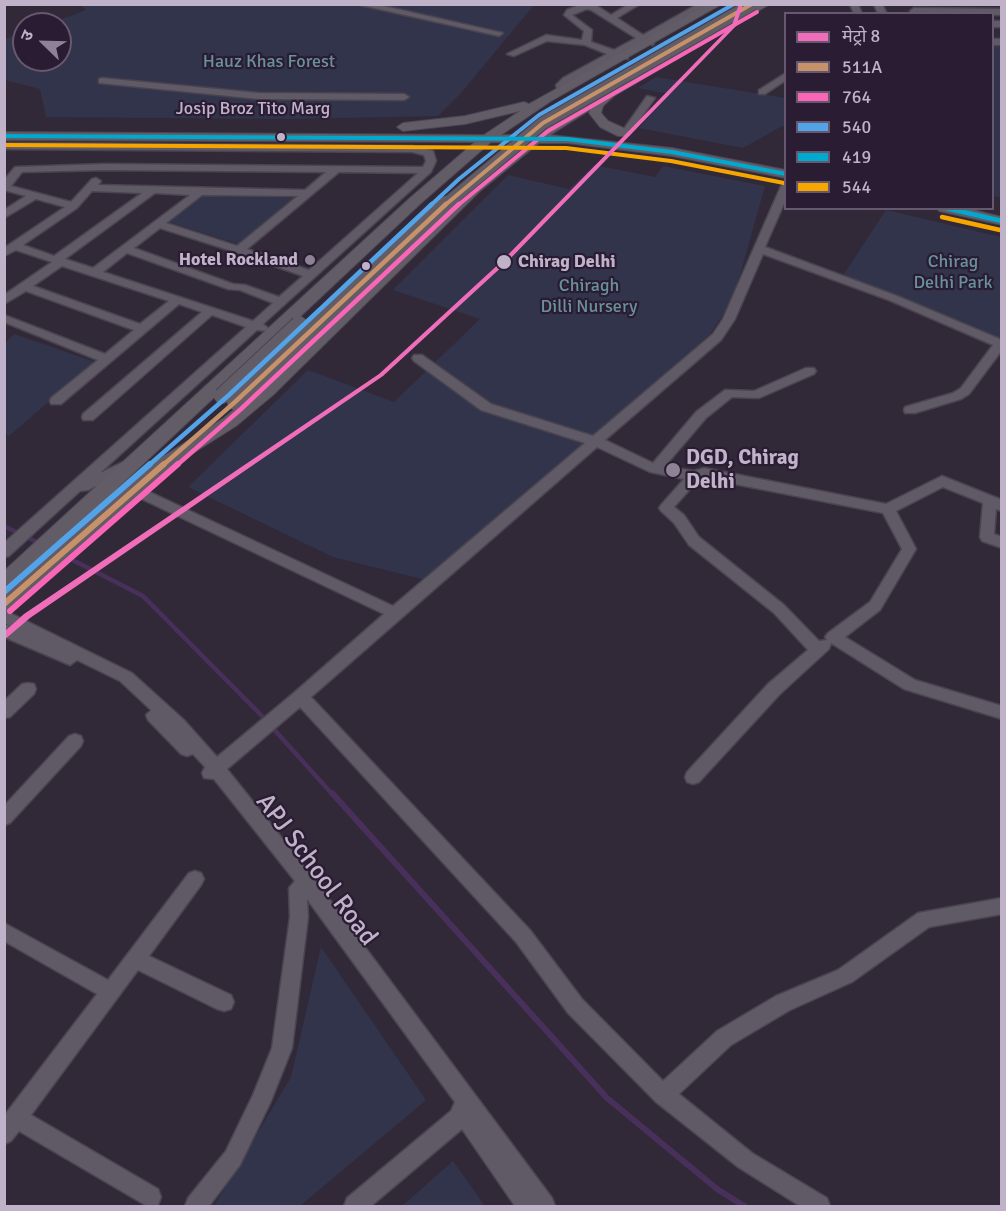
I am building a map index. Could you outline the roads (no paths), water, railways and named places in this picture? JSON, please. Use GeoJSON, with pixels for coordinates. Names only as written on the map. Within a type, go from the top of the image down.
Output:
{"type":"FeatureCollection","features":[{"type":"Feature","properties":{"kind":"main road"},"geometry":{"type":"LineString","coordinates":[[4,583],[94,502],[366,247],[488,138],[547,98],[646,40],[717,4]]}},
{"type":"Feature","properties":{"kind":"main road"},"geometry":{"type":"LineString","coordinates":[[4,604],[162,465],[452,183],[496,147],[534,120],[738,4]]}},
{"type":"Feature","properties":{"kind":"main road"},"geometry":{"type":"LineString","coordinates":[[94,502],[229,399],[465,186],[543,123],[753,4]]}},
{"type":"Feature","properties":{"kind":"main road"},"geometry":{"type":"LineString","coordinates":[[162,465],[230,422],[267,391],[475,188],[536,139],[615,90],[765,4]]}},
{"type":"Feature","properties":{"kind":"main road"},"geometry":{"type":"LineString","coordinates":[[621,56],[620,64],[626,69],[638,71],[651,69]]}},
{"type":"Feature","properties":{"kind":"main road"},"geometry":{"type":"LineString","coordinates":[[615,90],[597,105],[595,113],[603,124],[624,133]]}},
{"type":"Feature","properties":{"kind":"main road"},"geometry":{"type":"LineString","coordinates":[[397,128],[465,120],[510,111],[547,98]]}},
{"type":"Feature","properties":{"kind":"main road","name":"Josip Broz Tito Marg"},"geometry":{"type":"LineString","coordinates":[[4,127],[551,128],[624,133],[784,162]]}},
{"type":"Feature","properties":{"kind":"main road","name":"Josip Broz Tito Marg"},"geometry":{"type":"LineString","coordinates":[[4,136],[117,141],[488,138],[599,142]]}},
{"type":"Feature","properties":{"kind":"main road"},"geometry":{"type":"LineString","coordinates":[[440,138],[464,147],[467,152],[462,160]]}},
{"type":"Feature","properties":{"kind":"main road"},"geometry":{"type":"LineString","coordinates":[[498,170],[531,154],[558,146],[599,142],[672,152],[784,174]]}},
{"type":"Feature","properties":{"kind":"main road"},"geometry":{"type":"LineString","coordinates":[[953,210],[1002,221]]}},
{"type":"Feature","properties":{"kind":"main road"},"geometry":{"type":"LineString","coordinates":[[366,247],[403,259]]}},
{"type":"Feature","properties":{"kind":"street"},"geometry":{"type":"LineString","coordinates":[[360,4],[499,33]]}},
{"type":"Feature","properties":{"kind":"street"},"geometry":{"type":"LineString","coordinates":[[611,18],[636,4]]}},
{"type":"Feature","properties":{"kind":"street"},"geometry":{"type":"LineString","coordinates":[[586,43],[588,30],[568,15],[586,6],[594,8],[646,40],[705,4]]}},
{"type":"Feature","properties":{"kind":"street"},"geometry":{"type":"LineString","coordinates":[[913,10],[1002,12]]}},
{"type":"Feature","properties":{"kind":"street"},"geometry":{"type":"LineString","coordinates":[[511,54],[546,38],[586,43],[621,56]]}},
{"type":"Feature","properties":{"kind":"street"},"geometry":{"type":"LineString","coordinates":[[762,92],[784,77]]}},
{"type":"Feature","properties":{"kind":"street"},"geometry":{"type":"LineString","coordinates":[[102,81],[259,96],[404,97]]}},
{"type":"Feature","properties":{"kind":"street"},"geometry":{"type":"LineString","coordinates":[[624,133],[650,98]]}},
{"type":"Feature","properties":{"kind":"street"},"geometry":{"type":"LineString","coordinates":[[9,249],[73,206],[92,188],[117,141]]}},
{"type":"Feature","properties":{"kind":"street"},"geometry":{"type":"LineString","coordinates":[[4,146],[117,141],[412,149],[429,153],[431,161],[427,170],[4,552]]}},
{"type":"Feature","properties":{"kind":"street"},"geometry":{"type":"LineString","coordinates":[[4,169],[105,167],[427,170]]}},
{"type":"Feature","properties":{"kind":"street"},"geometry":{"type":"LineString","coordinates":[[19,169],[5,187],[73,206]]}},
{"type":"Feature","properties":{"kind":"street"},"geometry":{"type":"LineString","coordinates":[[239,250],[336,169]]}},
{"type":"Feature","properties":{"kind":"street"},"geometry":{"type":"LineString","coordinates":[[92,188],[308,193]]}},
{"type":"Feature","properties":{"kind":"street"},"geometry":{"type":"LineString","coordinates":[[4,301],[152,190]]}},
{"type":"Feature","properties":{"kind":"street"},"geometry":{"type":"LineString","coordinates":[[213,770],[295,702],[395,613],[717,337],[729,319],[784,190]]}},
{"type":"Feature","properties":{"kind":"street"},"geometry":{"type":"LineString","coordinates":[[95,272],[200,192]]}},
{"type":"Feature","properties":{"kind":"street"},"geometry":{"type":"LineString","coordinates":[[4,215],[35,195]]}},
{"type":"Feature","properties":{"kind":"street"},"geometry":{"type":"LineString","coordinates":[[158,224],[311,275]]}},
{"type":"Feature","properties":{"kind":"street"},"geometry":{"type":"LineString","coordinates":[[125,248],[232,287],[241,286],[282,302]]}},
{"type":"Feature","properties":{"kind":"street"},"geometry":{"type":"LineString","coordinates":[[758,248],[893,298],[1001,345],[965,391],[957,396],[910,410]]}},
{"type":"Feature","properties":{"kind":"street"},"geometry":{"type":"LineString","coordinates":[[9,249],[59,260],[275,332]]}},
{"type":"Feature","properties":{"kind":"street"},"geometry":{"type":"LineString","coordinates":[[23,286],[142,329]]}},
{"type":"Feature","properties":{"kind":"street"},"geometry":{"type":"LineString","coordinates":[[56,401],[177,300]]}},
{"type":"Feature","properties":{"kind":"street"},"geometry":{"type":"LineString","coordinates":[[88,417],[210,311]]}},
{"type":"Feature","properties":{"kind":"street"},"geometry":{"type":"LineString","coordinates":[[4,318],[107,358]]}},
{"type":"Feature","properties":{"kind":"street"},"geometry":{"type":"LineString","coordinates":[[418,358],[486,407],[597,442],[655,469],[694,476],[704,473],[888,509],[942,481],[996,503],[987,537],[1002,543]]}},
{"type":"Feature","properties":{"kind":"street"},"geometry":{"type":"LineString","coordinates":[[655,469],[701,415],[729,393],[755,395],[810,371]]}},
{"type":"Feature","properties":{"kind":"street"},"geometry":{"type":"LineString","coordinates":[[68,496],[138,459]]}},
{"type":"Feature","properties":{"kind":"street"},"geometry":{"type":"LineString","coordinates":[[694,476],[666,507],[679,519],[694,541],[779,609],[818,650]]}},
{"type":"Feature","properties":{"kind":"street"},"geometry":{"type":"LineString","coordinates":[[134,490],[395,613]]}},
{"type":"Feature","properties":{"kind":"street"},"geometry":{"type":"LineString","coordinates":[[693,777],[774,689],[833,637],[875,606],[909,549],[888,509]]}},
{"type":"Feature","properties":{"kind":"street"},"geometry":{"type":"LineString","coordinates":[[4,616],[126,677],[178,725],[303,878],[544,1206]]}},
{"type":"Feature","properties":{"kind":"street","name":"APJ School Road"},"geometry":{"type":"LineString","coordinates":[[4,630],[124,685],[213,770],[464,1114],[527,1206]]}},
{"type":"Feature","properties":{"kind":"street"},"geometry":{"type":"LineString","coordinates":[[833,637],[910,685],[1002,713]]}},
{"type":"Feature","properties":{"kind":"street"},"geometry":{"type":"LineString","coordinates":[[4,712],[28,689]]}},
{"type":"Feature","properties":{"kind":"street"},"geometry":{"type":"LineString","coordinates":[[295,702],[523,936],[575,1006],[663,1095],[745,1160],[819,1206]]}},
{"type":"Feature","properties":{"kind":"street"},"geometry":{"type":"LineString","coordinates":[[4,819],[75,741]]}},
{"type":"Feature","properties":{"kind":"street"},"geometry":{"type":"LineString","coordinates":[[150,1197],[10,1126],[195,879]]}},
{"type":"Feature","properties":{"kind":"street"},"geometry":{"type":"LineString","coordinates":[[196,1206],[233,1158],[261,1101],[282,1048],[299,916],[298,888]]}},
{"type":"Feature","properties":{"kind":"street"},"geometry":{"type":"LineString","coordinates":[[663,1095],[724,1038],[783,1003],[845,976],[925,919],[1002,906]]}},
{"type":"Feature","properties":{"kind":"street"},"geometry":{"type":"LineString","coordinates":[[4,931],[111,992]]}},
{"type":"Feature","properties":{"kind":"street"},"geometry":{"type":"LineString","coordinates":[[136,959],[224,1002]]}},
{"type":"Feature","properties":{"kind":"street"},"geometry":{"type":"LineString","coordinates":[[355,1206],[464,1114]]}},
{"type":"Feature","properties":{"kind":"waterway"},"geometry":{"type":"LineString","coordinates":[[4,526],[39,543]]}},
{"type":"Feature","properties":{"kind":"waterway"},"geometry":{"type":"LineString","coordinates":[[47,547],[143,596],[262,716],[333,795]]}},
{"type":"Feature","properties":{"kind":"waterway"},"geometry":{"type":"LineString","coordinates":[[332,793],[607,1098],[717,1189],[744,1206]]}},
{"type":"Feature","properties":{"kind":"metro line","name":"8"},"geometry":{"type":"LineString","coordinates":[[4,637],[27,616],[381,375],[504,262],[734,25],[741,4]]}},
{"type":"Feature","properties":{"kind":"place","name":"Hotel Rockland"},"geometry":{"type":"Point","coordinates":[310,260]}},
{"type":"Feature","properties":{"kind":"place","name":"Chirag Delhi"},"geometry":{"type":"Point","coordinates":[504,262]}},
{"type":"Feature","properties":{"kind":"place","name":"DGD, Chirag Delhi"},"geometry":{"type":"Point","coordinates":[673,470]}},
{"type":"Feature","properties":{"kind":"park label","name":"Hauz Khas Forest"},"geometry":{"type":"Point","coordinates":[269,62]}},
{"type":"Feature","properties":{"kind":"park label","name":"Chirag Delhi Park"},"geometry":{"type":"Point","coordinates":[953,272]}},
{"type":"Feature","properties":{"kind":"park label","name":"Chiragh Dilli Nursery"},"geometry":{"type":"Point","coordinates":[589,296]}}]}
